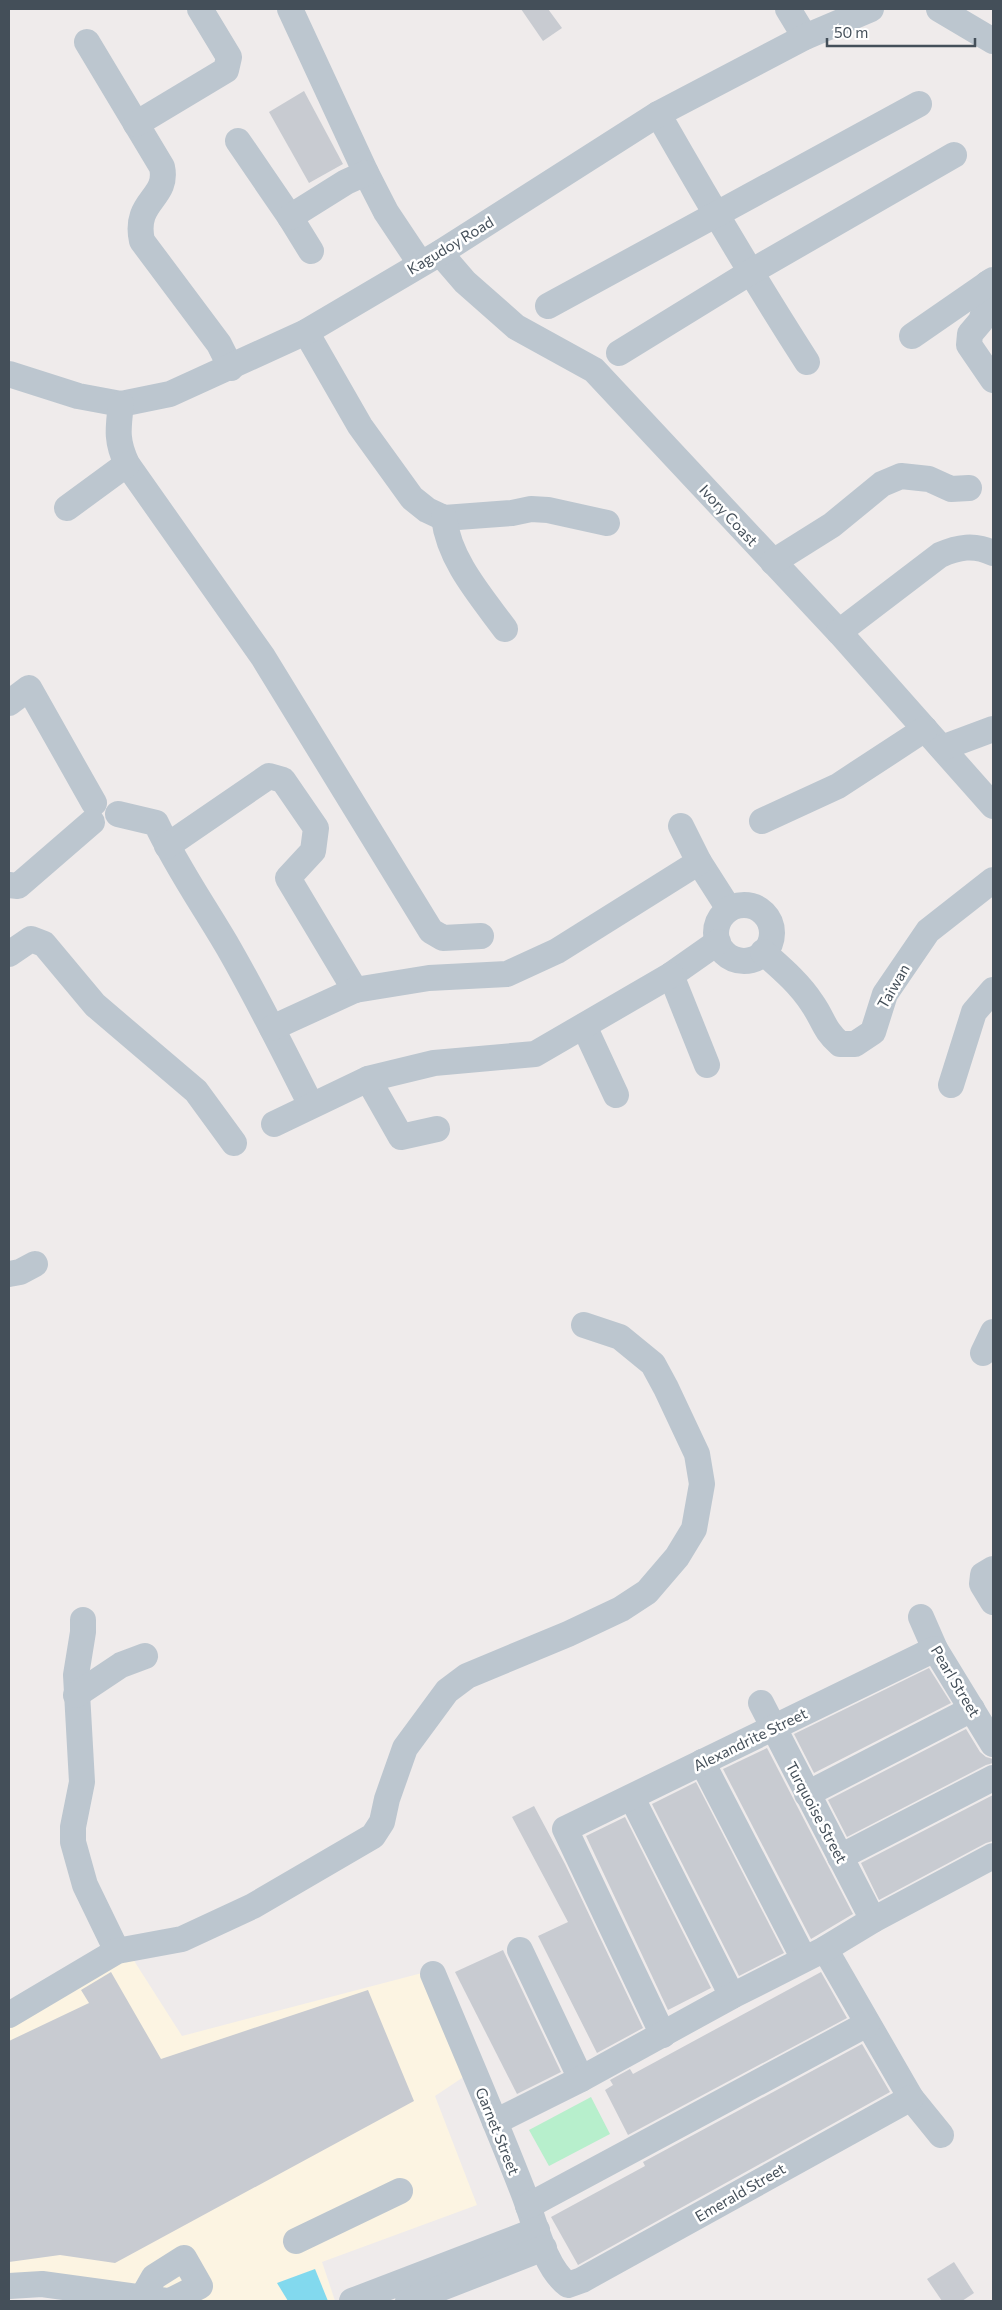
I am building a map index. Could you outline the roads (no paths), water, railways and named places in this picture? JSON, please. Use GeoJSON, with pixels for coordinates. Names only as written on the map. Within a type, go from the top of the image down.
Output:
{"type":"FeatureCollection","features":[{"type":"Feature","properties":{"kind":"street"},"geometry":{"type":"LineString","coordinates":[[136,124],[226,70],[229,57],[200,9]]}},
{"type":"Feature","properties":{"kind":"street","name":"Ivory Coast"},"geometry":{"type":"LineString","coordinates":[[290,9],[386,212],[430,258],[466,282],[516,327],[594,370],[839,632],[991,802]]}},
{"type":"Feature","properties":{"kind":"street"},"geometry":{"type":"LineString","coordinates":[[788,9],[805,37]]}},
{"type":"Feature","properties":{"kind":"street","name":"Kagudoy Road"},"geometry":{"type":"LineString","coordinates":[[9,374],[78,396],[121,404],[170,394],[231,368],[306,332],[430,258],[658,114],[805,37],[871,9]]}},
{"type":"Feature","properties":{"kind":"street"},"geometry":{"type":"LineString","coordinates":[[939,9],[993,41]]}},
{"type":"Feature","properties":{"kind":"street"},"geometry":{"type":"LineString","coordinates":[[87,42],[163,172],[160,190],[145,207],[141,215],[140,233],[142,241],[219,344],[231,368]]}},
{"type":"Feature","properties":{"kind":"street"},"geometry":{"type":"LineString","coordinates":[[548,306],[919,104]]}},
{"type":"Feature","properties":{"kind":"street"},"geometry":{"type":"LineString","coordinates":[[658,114],[718,214],[749,273],[807,362]]}},
{"type":"Feature","properties":{"kind":"street"},"geometry":{"type":"LineString","coordinates":[[238,141],[311,251]]}},
{"type":"Feature","properties":{"kind":"street"},"geometry":{"type":"LineString","coordinates":[[619,353],[749,273],[954,155]]}},
{"type":"Feature","properties":{"kind":"street"},"geometry":{"type":"LineString","coordinates":[[290,217],[346,182],[366,173]]}},
{"type":"Feature","properties":{"kind":"street"},"geometry":{"type":"LineString","coordinates":[[912,336],[991,281]]}},
{"type":"Feature","properties":{"kind":"street"},"geometry":{"type":"LineString","coordinates":[[991,281],[981,321],[970,334],[969,345],[993,380]]}},
{"type":"Feature","properties":{"kind":"street"},"geometry":{"type":"LineString","coordinates":[[306,332],[360,426],[412,498],[426,510],[444,518],[512,514],[531,509],[568,513],[607,523]]}},
{"type":"Feature","properties":{"kind":"street"},"geometry":{"type":"LineString","coordinates":[[121,404],[117,436],[119,447],[127,464],[262,657],[431,931],[443,938],[481,936]]}},
{"type":"Feature","properties":{"kind":"street"},"geometry":{"type":"LineString","coordinates":[[67,508],[127,464]]}},
{"type":"Feature","properties":{"kind":"street"},"geometry":{"type":"LineString","coordinates":[[773,562],[832,525],[882,484],[901,476],[929,479],[951,489],[969,488]]}},
{"type":"Feature","properties":{"kind":"street"},"geometry":{"type":"LineString","coordinates":[[444,518],[446,535],[469,580],[505,629]]}},
{"type":"Feature","properties":{"kind":"street"},"geometry":{"type":"LineString","coordinates":[[839,632],[940,555],[956,548],[974,546],[993,553]]}},
{"type":"Feature","properties":{"kind":"street"},"geometry":{"type":"LineString","coordinates":[[9,703],[29,688],[93,812]]}},
{"type":"Feature","properties":{"kind":"street"},"geometry":{"type":"LineString","coordinates":[[762,821],[838,786],[874,765],[925,729]]}},
{"type":"Feature","properties":{"kind":"street"},"geometry":{"type":"LineString","coordinates":[[942,748],[993,729]]}},
{"type":"Feature","properties":{"kind":"street"},"geometry":{"type":"LineString","coordinates":[[167,846],[269,776],[283,780],[316,828],[313,852],[288,878],[354,990]]}},
{"type":"Feature","properties":{"kind":"street"},"geometry":{"type":"LineString","coordinates":[[9,885],[18,886],[93,812],[102,799],[110,800],[116,806],[118,814],[156,822],[167,846],[228,947],[311,1105]]}},
{"type":"Feature","properties":{"kind":"street"},"geometry":{"type":"LineString","coordinates":[[681,826],[699,862],[728,909]]}},
{"type":"Feature","properties":{"kind":"street"},"geometry":{"type":"LineString","coordinates":[[272,1028],[354,990],[429,978],[507,974],[557,951],[699,862]]}},
{"type":"Feature","properties":{"kind":"street","name":"Taiwan"},"geometry":{"type":"LineString","coordinates":[[763,952],[800,987],[813,1005],[828,1034],[840,1044],[855,1044],[873,1032],[885,994],[928,931],[993,880]]}},
{"type":"Feature","properties":{"kind":"street"},"geometry":{"type":"LineString","coordinates":[[746,905],[762,912],[771,928],[768,945],[756,958],[738,960],[722,950],[716,933],[717,924],[728,909],[746,905]]}},
{"type":"Feature","properties":{"kind":"street"},"geometry":{"type":"LineString","coordinates":[[9,954],[31,939],[44,944],[95,1005],[196,1091],[234,1143]]}},
{"type":"Feature","properties":{"kind":"street"},"geometry":{"type":"LineString","coordinates":[[274,1124],[368,1079],[434,1063],[535,1054],[671,975],[718,942]]}},
{"type":"Feature","properties":{"kind":"street"},"geometry":{"type":"LineString","coordinates":[[671,975],[707,1065]]}},
{"type":"Feature","properties":{"kind":"street"},"geometry":{"type":"LineString","coordinates":[[951,1085],[974,1012],[993,990]]}},
{"type":"Feature","properties":{"kind":"street"},"geometry":{"type":"LineString","coordinates":[[584,1026],[616,1095]]}},
{"type":"Feature","properties":{"kind":"street"},"geometry":{"type":"LineString","coordinates":[[368,1079],[401,1137],[437,1129]]}},
{"type":"Feature","properties":{"kind":"street"},"geometry":{"type":"LineString","coordinates":[[9,1274],[20,1272],[35,1264]]}},
{"type":"Feature","properties":{"kind":"street"},"geometry":{"type":"LineString","coordinates":[[9,2015],[117,1951],[182,1938],[253,1906],[373,1836],[382,1822],[387,1799],[405,1748],[447,1690],[467,1676],[568,1634],[621,1609],[647,1592],[677,1557],[694,1529],[702,1484],[697,1454],[653,1364],[620,1337],[584,1325]]}},
{"type":"Feature","properties":{"kind":"street","name":"Pearl Street"},"geometry":{"type":"LineString","coordinates":[[921,1617],[935,1649],[993,1744]]}},
{"type":"Feature","properties":{"kind":"street"},"geometry":{"type":"LineString","coordinates":[[83,1620],[83,1632],[76,1675],[82,1782],[73,1827],[73,1842],[85,1884],[117,1951]]}},
{"type":"Feature","properties":{"kind":"street","name":"Alexandrite Street"},"geometry":{"type":"LineString","coordinates":[[663,2035],[564,1829],[632,1798],[772,1727],[935,1649]]}},
{"type":"Feature","properties":{"kind":"street"},"geometry":{"type":"LineString","coordinates":[[76,1695],[120,1665],[146,1656]]}},
{"type":"Feature","properties":{"kind":"street","name":"Turquoise Street"},"geometry":{"type":"LineString","coordinates":[[761,1704],[873,1920]]}},
{"type":"Feature","properties":{"kind":"street"},"geometry":{"type":"LineString","coordinates":[[807,1794],[972,1709]]}},
{"type":"Feature","properties":{"kind":"street"},"geometry":{"type":"LineString","coordinates":[[702,1762],[814,1954],[867,2024],[911,2098],[941,2135]]}},
{"type":"Feature","properties":{"kind":"street"},"geometry":{"type":"LineString","coordinates":[[840,1857],[993,1778]]}},
{"type":"Feature","properties":{"kind":"street"},"geometry":{"type":"LineString","coordinates":[[632,1798],[732,1996]]}},
{"type":"Feature","properties":{"kind":"street"},"geometry":{"type":"LineString","coordinates":[[494,2122],[581,2079],[993,1856]]}},
{"type":"Feature","properties":{"kind":"street"},"geometry":{"type":"LineString","coordinates":[[520,1950],[581,2079]]}},
{"type":"Feature","properties":{"kind":"street","name":"Garnet Street"},"geometry":{"type":"LineString","coordinates":[[433,1974],[540,2239],[558,2277],[568,2285]]}},
{"type":"Feature","properties":{"kind":"street"},"geometry":{"type":"LineString","coordinates":[[528,2206],[867,2024]]}},
{"type":"Feature","properties":{"kind":"street","name":"Emerald Street"},"geometry":{"type":"LineString","coordinates":[[568,2285],[582,2280],[911,2098]]}},
{"type":"Feature","properties":{"kind":"street"},"geometry":{"type":"LineString","coordinates":[[296,2241],[400,2191]]}},
{"type":"Feature","properties":{"kind":"street"},"geometry":{"type":"LineString","coordinates":[[352,2301],[540,2239]]}},
{"type":"Feature","properties":{"kind":"street"},"geometry":{"type":"LineString","coordinates":[[408,2301],[540,2239]]}},
{"type":"Feature","properties":{"kind":"street"},"geometry":{"type":"LineString","coordinates":[[9,2286],[42,2284],[68,2295],[160,2300]]}},
{"type":"Feature","properties":{"kind":"water"},"geometry":{"type":"Polygon","coordinates":[[[315,2269],[328,2301],[288,2301],[277,2283],[315,2269]]]}}]}
